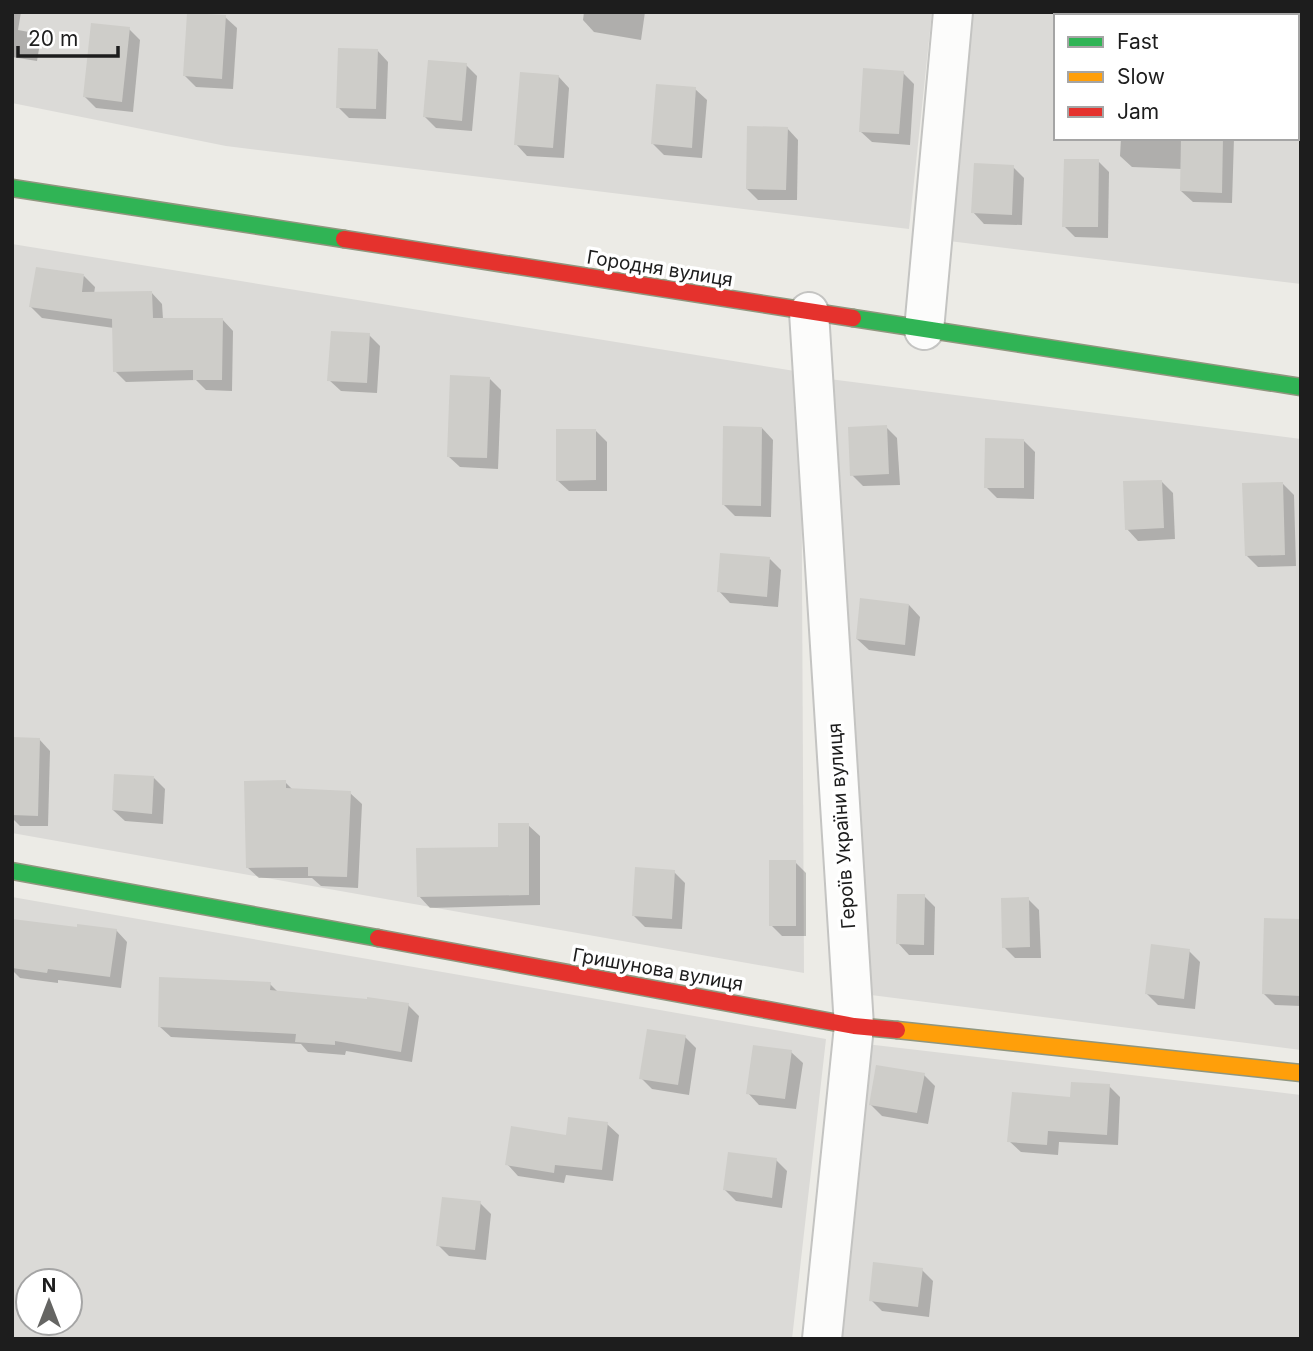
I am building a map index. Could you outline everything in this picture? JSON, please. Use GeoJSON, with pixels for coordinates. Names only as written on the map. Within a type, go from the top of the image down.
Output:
{"type":"FeatureCollection","features":[{"type":"Feature","properties":{"kind":"street"},"geometry":{"type":"LineString","coordinates":[[924,330],[953,12]]}},
{"type":"Feature","properties":{"kind":"street","name":"Городня вулиця"},"geometry":{"type":"LineString","coordinates":[[12,188],[1301,387]]}},
{"type":"Feature","properties":{"kind":"street","name":"Героїв України вулиця"},"geometry":{"type":"LineString","coordinates":[[809,312],[854,1026],[822,1339]]}},
{"type":"Feature","properties":{"kind":"street","name":"Гришунова вулиця"},"geometry":{"type":"LineString","coordinates":[[12,871],[854,1026],[1301,1073]]}},
{"type":"Feature","properties":{"kind":"shaded area"},"geometry":{"type":"Polygon","coordinates":[[[12,12],[932,12],[909,229],[226,146],[12,103],[12,12]]]}},
{"type":"Feature","properties":{"kind":"shaded area"},"geometry":{"type":"Polygon","coordinates":[[[970,12],[1301,12],[1301,284],[949,241],[970,12]]]}},
{"type":"Feature","properties":{"kind":"shaded area"},"geometry":{"type":"Polygon","coordinates":[[[12,244],[801,372],[804,973],[12,833],[12,244]]]}},
{"type":"Feature","properties":{"kind":"shaded area"},"geometry":{"type":"Polygon","coordinates":[[[829,379],[1301,439],[1301,1050],[871,995],[829,379]]]}},
{"type":"Feature","properties":{"kind":"shaded area"},"geometry":{"type":"Polygon","coordinates":[[[12,897],[826,1039],[792,1339],[12,1339],[12,897]]]}},
{"type":"Feature","properties":{"kind":"shaded area"},"geometry":{"type":"Polygon","coordinates":[[[866,1044],[1301,1095],[1301,1339],[837,1339],[866,1044]]]}},
{"type":"Feature","properties":{"kind":"building"},"geometry":{"type":"Polygon","coordinates":[[[187,13],[226,15],[222,79],[183,76],[187,13]]]}},
{"type":"Feature","properties":{"kind":"building"},"geometry":{"type":"Polygon","coordinates":[[[91,23],[130,27],[122,102],[83,97],[91,23]]]}},
{"type":"Feature","properties":{"kind":"building"},"geometry":{"type":"Polygon","coordinates":[[[338,48],[378,49],[376,109],[336,108],[338,48]]]}},
{"type":"Feature","properties":{"kind":"building"},"geometry":{"type":"Polygon","coordinates":[[[428,60],[467,63],[462,121],[423,117],[428,60]]]}},
{"type":"Feature","properties":{"kind":"building"},"geometry":{"type":"Polygon","coordinates":[[[863,68],[904,71],[899,134],[859,132],[863,68]]]}},
{"type":"Feature","properties":{"kind":"building"},"geometry":{"type":"Polygon","coordinates":[[[520,72],[559,75],[553,148],[514,145],[520,72]]]}},
{"type":"Feature","properties":{"kind":"building"},"geometry":{"type":"Polygon","coordinates":[[[656,84],[696,87],[692,148],[651,144],[656,84]]]}},
{"type":"Feature","properties":{"kind":"building"},"geometry":{"type":"Polygon","coordinates":[[[747,126],[788,127],[786,190],[746,189],[747,126]]]}},
{"type":"Feature","properties":{"kind":"building"},"geometry":{"type":"Polygon","coordinates":[[[1181,140],[1223,140],[1222,193],[1180,191],[1181,140]]]}},
{"type":"Feature","properties":{"kind":"building"},"geometry":{"type":"Polygon","coordinates":[[[1064,159],[1099,159],[1098,227],[1062,227],[1064,159]]]}},
{"type":"Feature","properties":{"kind":"building"},"geometry":{"type":"Polygon","coordinates":[[[974,163],[1014,165],[1012,215],[971,213],[974,163]]]}},
{"type":"Feature","properties":{"kind":"building"},"geometry":{"type":"Polygon","coordinates":[[[36,267],[84,274],[82,292],[152,291],[153,318],[223,318],[222,380],[193,380],[193,370],[113,372],[112,319],[29,307],[36,267]]]}},
{"type":"Feature","properties":{"kind":"building"},"geometry":{"type":"Polygon","coordinates":[[[331,331],[370,333],[367,383],[327,381],[331,331]]]}},
{"type":"Feature","properties":{"kind":"building"},"geometry":{"type":"Polygon","coordinates":[[[450,375],[490,377],[487,458],[447,457],[450,375]]]}},
{"type":"Feature","properties":{"kind":"building"},"geometry":{"type":"Polygon","coordinates":[[[887,425],[889,474],[850,476],[848,427],[887,425]]]}},
{"type":"Feature","properties":{"kind":"building"},"geometry":{"type":"Polygon","coordinates":[[[723,426],[762,427],[761,506],[722,505],[723,426]]]}},
{"type":"Feature","properties":{"kind":"building"},"geometry":{"type":"Polygon","coordinates":[[[556,429],[596,429],[596,480],[556,481],[556,429]]]}},
{"type":"Feature","properties":{"kind":"building"},"geometry":{"type":"Polygon","coordinates":[[[985,438],[1024,439],[1024,488],[984,488],[985,438]]]}},
{"type":"Feature","properties":{"kind":"building"},"geometry":{"type":"Polygon","coordinates":[[[1162,480],[1164,528],[1125,530],[1123,481],[1162,480]]]}},
{"type":"Feature","properties":{"kind":"building"},"geometry":{"type":"Polygon","coordinates":[[[1283,482],[1285,555],[1245,556],[1242,483],[1283,482]]]}},
{"type":"Feature","properties":{"kind":"building"},"geometry":{"type":"Polygon","coordinates":[[[720,553],[770,557],[767,597],[717,592],[720,553]]]}},
{"type":"Feature","properties":{"kind":"building"},"geometry":{"type":"Polygon","coordinates":[[[860,598],[909,604],[905,645],[856,639],[860,598]]]}},
{"type":"Feature","properties":{"kind":"building"},"geometry":{"type":"Polygon","coordinates":[[[12,737],[40,738],[38,816],[12,815],[12,737]]]}},
{"type":"Feature","properties":{"kind":"building"},"geometry":{"type":"Polygon","coordinates":[[[114,774],[154,776],[152,814],[112,810],[114,774]]]}},
{"type":"Feature","properties":{"kind":"building"},"geometry":{"type":"Polygon","coordinates":[[[286,780],[286,788],[351,791],[347,877],[308,876],[308,867],[246,868],[244,781],[286,780]]]}},
{"type":"Feature","properties":{"kind":"building"},"geometry":{"type":"Polygon","coordinates":[[[498,823],[529,823],[529,895],[417,897],[416,848],[498,847],[498,823]]]}},
{"type":"Feature","properties":{"kind":"building"},"geometry":{"type":"Polygon","coordinates":[[[769,860],[796,860],[796,926],[769,926],[769,860]]]}},
{"type":"Feature","properties":{"kind":"building"},"geometry":{"type":"Polygon","coordinates":[[[635,867],[675,870],[672,919],[632,916],[635,867]]]}},
{"type":"Feature","properties":{"kind":"building"},"geometry":{"type":"Polygon","coordinates":[[[897,894],[925,894],[924,945],[896,944],[897,894]]]}},
{"type":"Feature","properties":{"kind":"building"},"geometry":{"type":"Polygon","coordinates":[[[1029,897],[1030,947],[1002,948],[1001,898],[1029,897]]]}},
{"type":"Feature","properties":{"kind":"building"},"geometry":{"type":"Polygon","coordinates":[[[1264,918],[1301,919],[1301,996],[1262,994],[1264,918]]]}},
{"type":"Feature","properties":{"kind":"building"},"geometry":{"type":"Polygon","coordinates":[[[12,919],[117,929],[110,977],[48,969],[47,973],[12,968],[12,919]]]}},
{"type":"Feature","properties":{"kind":"building"},"geometry":{"type":"Polygon","coordinates":[[[1151,944],[1190,949],[1184,999],[1145,994],[1151,944]]]}},
{"type":"Feature","properties":{"kind":"building"},"geometry":{"type":"Polygon","coordinates":[[[159,977],[271,982],[270,990],[409,1003],[401,1052],[335,1041],[335,1045],[295,1042],[296,1034],[158,1027],[159,977]]]}},
{"type":"Feature","properties":{"kind":"building"},"geometry":{"type":"Polygon","coordinates":[[[647,1029],[686,1035],[678,1085],[639,1079],[647,1029]]]}},
{"type":"Feature","properties":{"kind":"building"},"geometry":{"type":"Polygon","coordinates":[[[753,1045],[792,1050],[785,1099],[746,1094],[753,1045]]]}},
{"type":"Feature","properties":{"kind":"building"},"geometry":{"type":"Polygon","coordinates":[[[876,1065],[925,1073],[917,1113],[869,1105],[876,1065]]]}},
{"type":"Feature","properties":{"kind":"building"},"geometry":{"type":"Polygon","coordinates":[[[1071,1082],[1110,1084],[1107,1135],[1048,1131],[1047,1145],[1007,1142],[1012,1092],[1070,1097],[1071,1082]]]}},
{"type":"Feature","properties":{"kind":"building"},"geometry":{"type":"Polygon","coordinates":[[[568,1117],[608,1122],[602,1170],[555,1165],[554,1173],[505,1165],[511,1126],[566,1135],[568,1117]]]}},
{"type":"Feature","properties":{"kind":"building"},"geometry":{"type":"Polygon","coordinates":[[[728,1152],[777,1158],[772,1198],[723,1190],[728,1152]]]}},
{"type":"Feature","properties":{"kind":"building"},"geometry":{"type":"Polygon","coordinates":[[[442,1197],[481,1201],[475,1250],[436,1246],[442,1197]]]}},
{"type":"Feature","properties":{"kind":"building"},"geometry":{"type":"Polygon","coordinates":[[[873,1262],[923,1268],[918,1307],[869,1301],[873,1262]]]}},
{"type":"Feature","properties":{"kind":"traffic: fast"},"geometry":{"type":"LineString","coordinates":[[12,188],[344,239]]}},
{"type":"Feature","properties":{"kind":"traffic: fast"},"geometry":{"type":"LineString","coordinates":[[853,318],[1301,387]]}},
{"type":"Feature","properties":{"kind":"traffic: fast"},"geometry":{"type":"LineString","coordinates":[[12,871],[378,938]]}},
{"type":"Feature","properties":{"kind":"traffic: slow"},"geometry":{"type":"LineString","coordinates":[[897,1030],[1301,1073]]}},
{"type":"Feature","properties":{"kind":"traffic: jam"},"geometry":{"type":"LineString","coordinates":[[344,239],[853,318]]}},
{"type":"Feature","properties":{"kind":"traffic: jam"},"geometry":{"type":"LineString","coordinates":[[378,938],[854,1026],[897,1030]]}}]}
